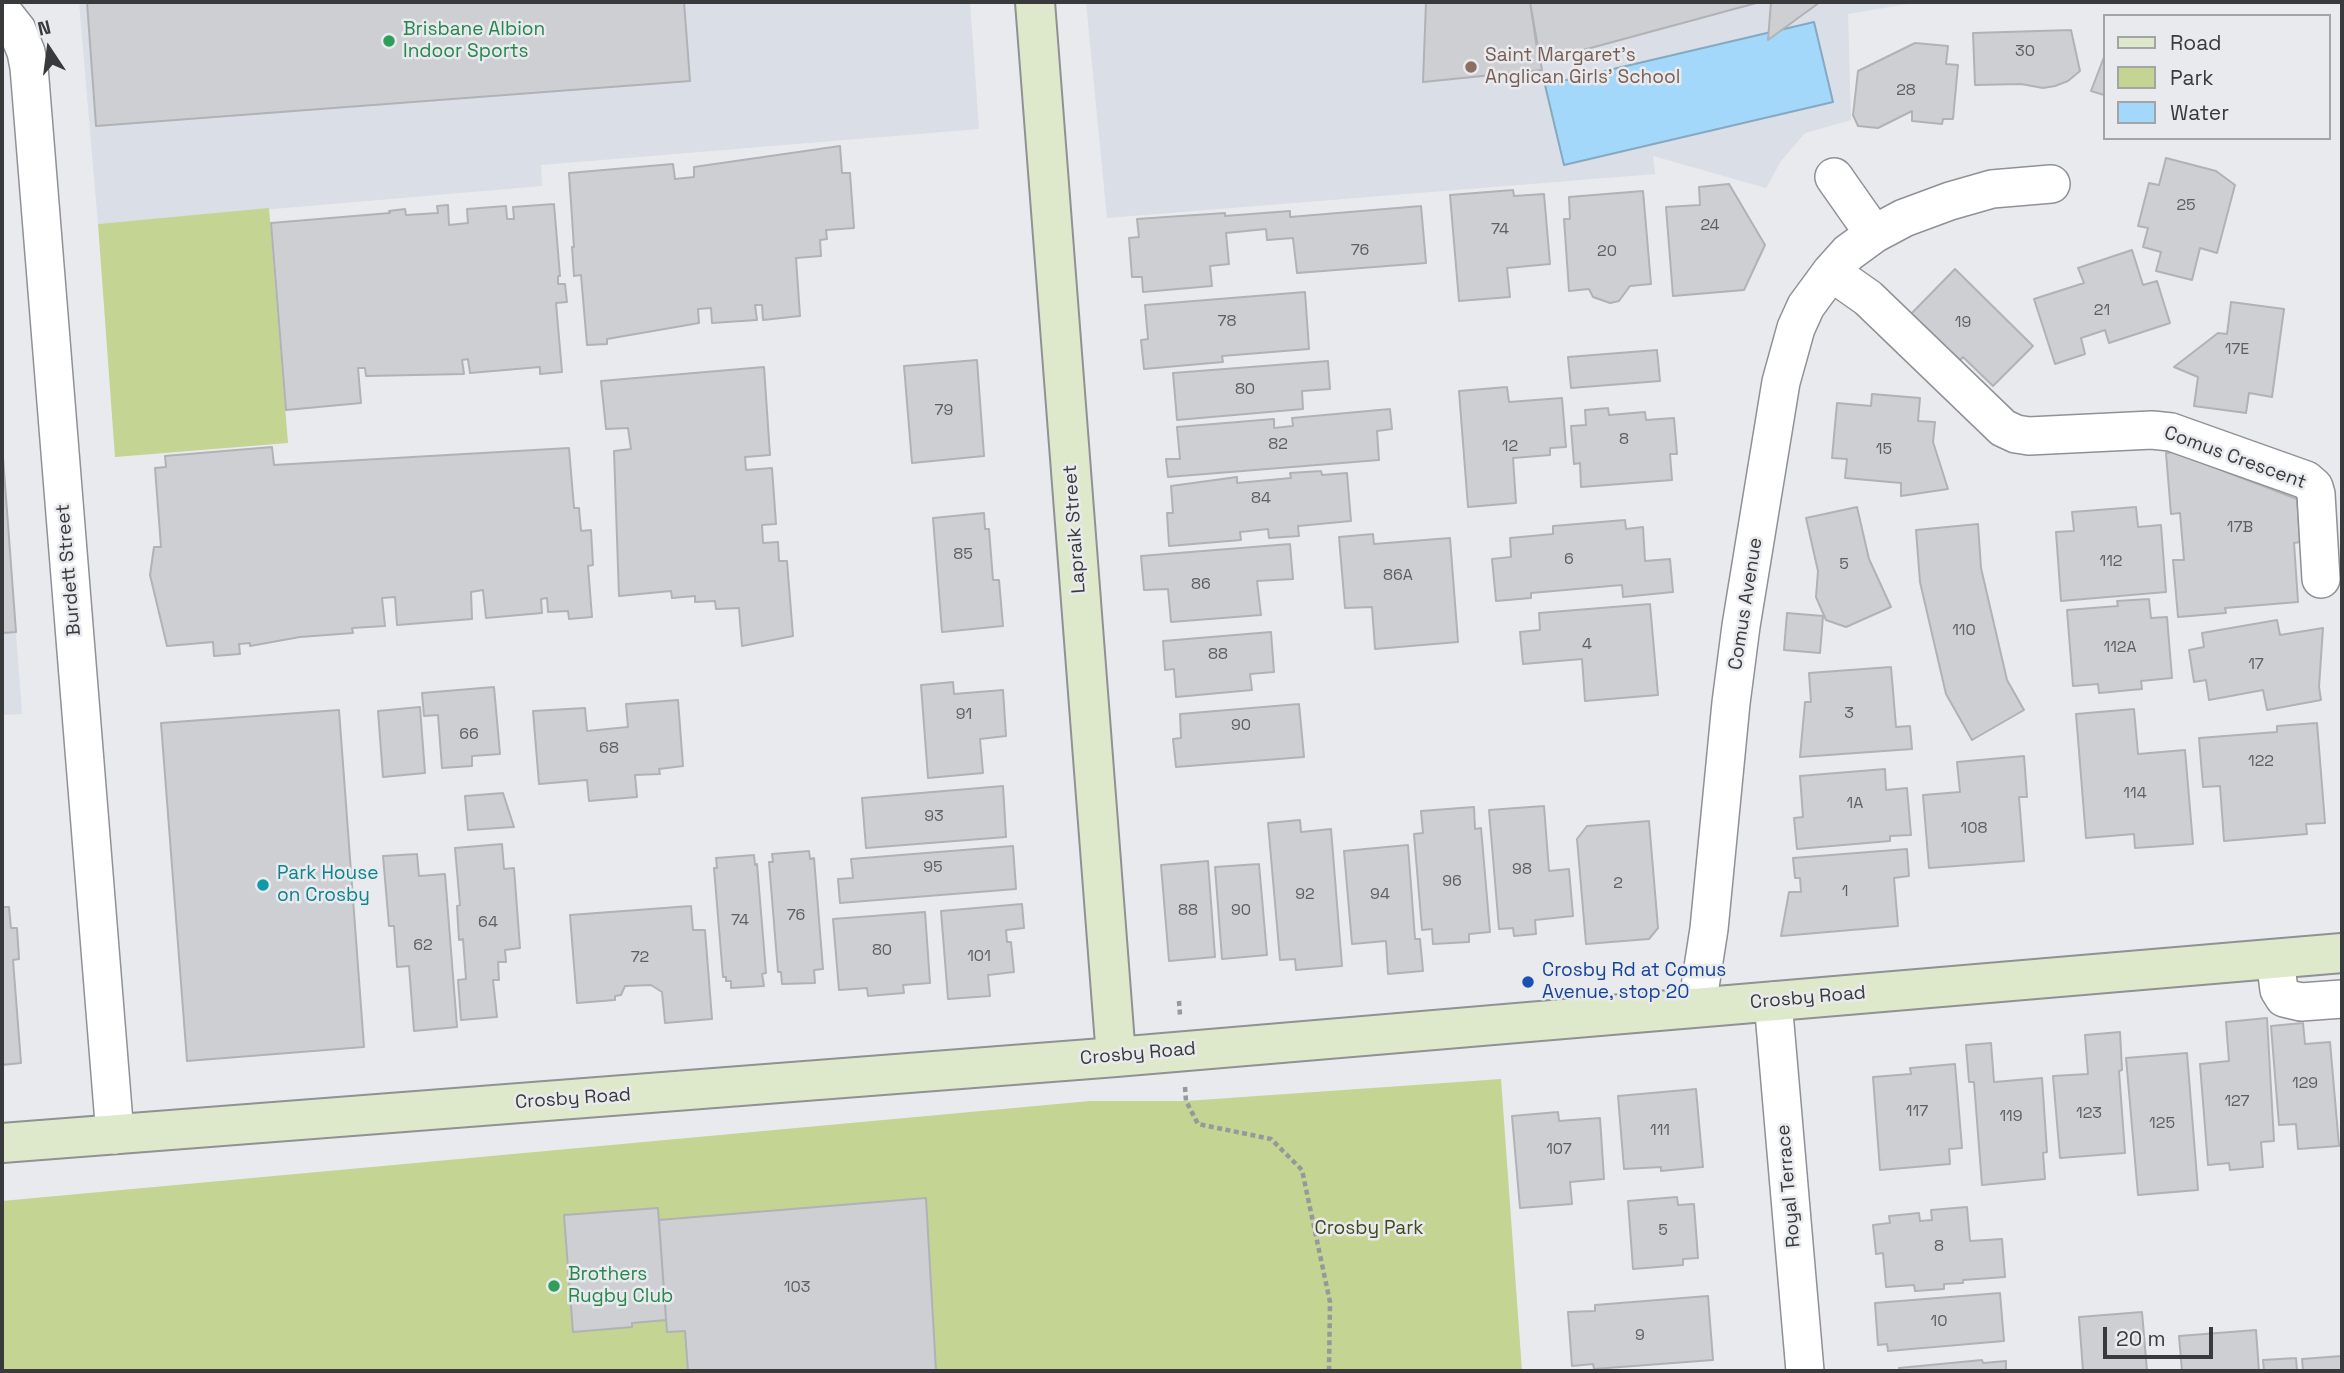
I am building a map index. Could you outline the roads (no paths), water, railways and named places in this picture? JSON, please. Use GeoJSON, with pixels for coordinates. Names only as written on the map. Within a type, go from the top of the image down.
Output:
{"type":"FeatureCollection","features":[{"type":"Feature","properties":{"kind":"street","name":"Lapraik Street"},"geometry":{"type":"LineString","coordinates":[[1035,2],[1116,1056]]}},
{"type":"Feature","properties":{"kind":"street","name":"Burdett Street"},"geometry":{"type":"LineString","coordinates":[[2,12],[17,30],[29,67],[115,1135]]}},
{"type":"Feature","properties":{"kind":"street"},"geometry":{"type":"LineString","coordinates":[[1834,177],[1874,234]]}},
{"type":"Feature","properties":{"kind":"street","name":"Comus Avenue"},"geometry":{"type":"LineString","coordinates":[[1696,1006],[1709,929],[1741,626],[1781,382],[1796,328],[1807,306],[1831,272],[1848,253],[1874,234],[1904,218],[1961,198],[2014,186],[2051,184]]}},
{"type":"Feature","properties":{"kind":"street","name":"Comus Crescent"},"geometry":{"type":"LineString","coordinates":[[1831,272],[1868,298],[2003,428],[2015,434],[2029,436],[2152,430],[2171,432],[2306,480],[2314,487],[2316,495],[2321,579]]}},
{"type":"Feature","properties":{"kind":"street","name":"Crosby Road"},"geometry":{"type":"LineString","coordinates":[[2,1143],[1116,1056],[2342,953]]}},
{"type":"Feature","properties":{"kind":"street"},"geometry":{"type":"LineString","coordinates":[[2275,959],[2279,990],[2284,998],[2301,1002],[2342,999]]}},
{"type":"Feature","properties":{"kind":"street","name":"Royal Terrace"},"geometry":{"type":"LineString","coordinates":[[1773,1001],[1805,1371]]}},
{"type":"Feature","properties":{"kind":"water"},"geometry":{"type":"Polygon","coordinates":[[[1814,22],[1833,102],[1564,165],[1545,85],[1814,22]]]}},
{"type":"Feature","properties":{"kind":"place","name":"Brisbane Albion Indoor Sports"},"geometry":{"type":"Point","coordinates":[389,41]}},
{"type":"Feature","properties":{"kind":"place","name":"Saint Margaret's Anglican Girls' School"},"geometry":{"type":"Point","coordinates":[1471,67]}},
{"type":"Feature","properties":{"kind":"place","name":"Park House on Crosby"},"geometry":{"type":"Point","coordinates":[263,885]}},
{"type":"Feature","properties":{"kind":"place","name":"Crosby Rd at Comus Avenue, stop 20"},"geometry":{"type":"Point","coordinates":[1528,982]}},
{"type":"Feature","properties":{"kind":"place","name":"Brothers Rugby Club"},"geometry":{"type":"Point","coordinates":[554,1286]}},
{"type":"Feature","properties":{"kind":"park label","name":"Crosby Park"},"geometry":{"type":"Point","coordinates":[1369,1229]}}]}
